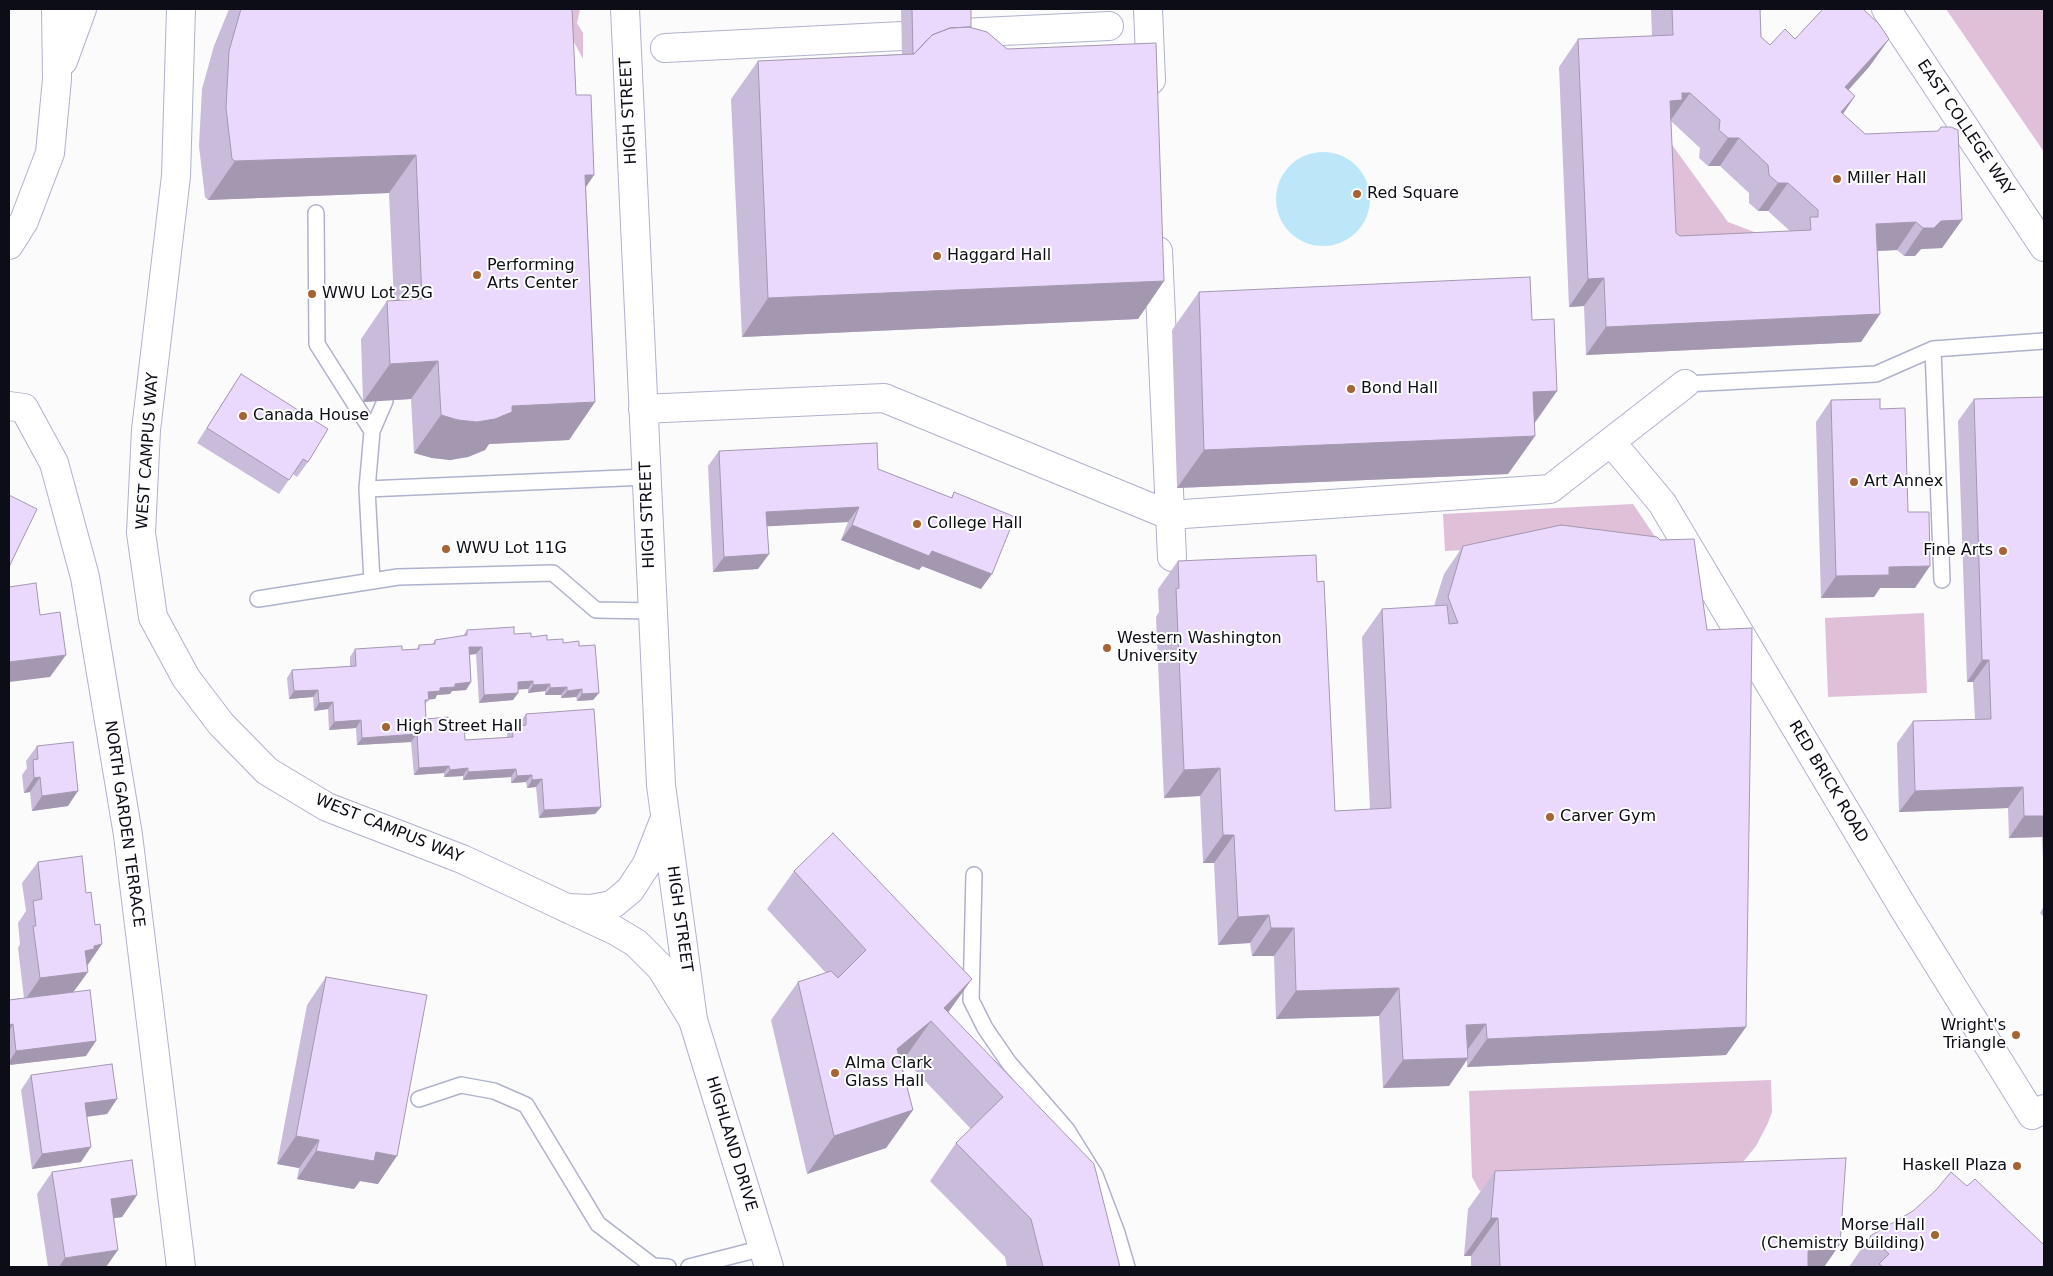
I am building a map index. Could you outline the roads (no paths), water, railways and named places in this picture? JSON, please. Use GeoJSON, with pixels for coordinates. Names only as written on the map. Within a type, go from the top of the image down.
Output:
{"type":"FeatureCollection","features":[{"type":"Feature","properties":{"kind":"street"},"geometry":{"type":"LineString","coordinates":[[9,245],[24,220],[50,153],[57,79],[56,9]]}},
{"type":"Feature","properties":{"kind":"street"},"geometry":{"type":"LineString","coordinates":[[57,79],[82,9]]}},
{"type":"Feature","properties":{"kind":"street","name":"WEST CAMPUS WAY"},"geometry":{"type":"LineString","coordinates":[[181,9],[176,176],[146,430],[141,534],[153,617],[186,678],[222,724],[266,771],[327,807],[462,859],[567,908],[636,943],[661,968],[693,1020]]}},
{"type":"Feature","properties":{"kind":"street","name":"HIGH STREET"},"geometry":{"type":"LineString","coordinates":[[625,9],[652,611],[662,785],[693,1020]]}},
{"type":"Feature","properties":{"kind":"street"},"geometry":{"type":"LineString","coordinates":[[1148,9],[1152,108]]}},
{"type":"Feature","properties":{"kind":"street","name":"EAST COLLEGE WAY"},"geometry":{"type":"LineString","coordinates":[[1886,9],[2044,247]]}},
{"type":"Feature","properties":{"kind":"street"},"geometry":{"type":"LineString","coordinates":[[961,33],[1110,26]]}},
{"type":"Feature","properties":{"kind":"street"},"geometry":{"type":"LineString","coordinates":[[664,48],[902,36]]}},
{"type":"Feature","properties":{"kind":"street"},"geometry":{"type":"LineString","coordinates":[[1157,222],[1172,556]]}},
{"type":"Feature","properties":{"kind":"street"},"geometry":{"type":"LineString","coordinates":[[643,408],[884,398],[1169,515],[1550,489],[1685,384]]}},
{"type":"Feature","properties":{"kind":"street","name":"NORTH GARDEN TERRACE"},"geometry":{"type":"LineString","coordinates":[[9,406],[24,408],[54,463],[85,577],[128,835],[181,1267]]}},
{"type":"Feature","properties":{"kind":"street","name":"RED BRICK ROAD"},"geometry":{"type":"LineString","coordinates":[[1611,442],[1662,503],[1904,909],[2032,1115],[2044,1109]]}},
{"type":"Feature","properties":{"kind":"street"},"geometry":{"type":"LineString","coordinates":[[567,908],[591,909],[612,905],[630,890],[647,864],[665,817]]}},
{"type":"Feature","properties":{"kind":"street","name":"HIGHLAND DRIVE"},"geometry":{"type":"LineString","coordinates":[[693,1020],[766,1258]]}},
{"type":"Feature","properties":{"kind":"lane"},"geometry":{"type":"LineString","coordinates":[[316,213],[317,344],[372,431]]}},
{"type":"Feature","properties":{"kind":"lane"},"geometry":{"type":"LineString","coordinates":[[1685,384],[1876,374],[1933,349],[2044,341]]}},
{"type":"Feature","properties":{"kind":"lane"},"geometry":{"type":"LineString","coordinates":[[1933,349],[1942,580]]}},
{"type":"Feature","properties":{"kind":"lane"},"geometry":{"type":"LineString","coordinates":[[372,581],[367,489],[372,431],[385,400]]}},
{"type":"Feature","properties":{"kind":"lane"},"geometry":{"type":"LineString","coordinates":[[367,489],[646,478]]}},
{"type":"Feature","properties":{"kind":"lane"},"geometry":{"type":"LineString","coordinates":[[258,599],[398,577],[553,573],[596,610],[652,611]]}},
{"type":"Feature","properties":{"kind":"lane"},"geometry":{"type":"LineString","coordinates":[[974,875],[971,1000],[985,1028],[1009,1063],[1067,1130],[1095,1176],[1117,1232],[1127,1267]]}},
{"type":"Feature","properties":{"kind":"lane"},"geometry":{"type":"LineString","coordinates":[[419,1099],[461,1086],[494,1091],[526,1106],[598,1224],[653,1266],[668,1267]]}},
{"type":"Feature","properties":{"kind":"lane"},"geometry":{"type":"LineString","coordinates":[[689,1267],[766,1258]]}},
{"type":"Feature","properties":{"kind":"water"},"geometry":{"type":"Polygon","coordinates":[[[1323,152],[1341,156],[1356,166],[1366,181],[1370,199],[1366,217],[1356,232],[1341,242],[1323,246],[1305,242],[1290,232],[1280,217],[1276,199],[1280,181],[1290,166],[1305,156],[1323,152]]]}},
{"type":"Feature","properties":{"kind":"place","name":"Miller Hall"},"geometry":{"type":"Point","coordinates":[1837,179]}},
{"type":"Feature","properties":{"kind":"place","name":"Red Square"},"geometry":{"type":"Point","coordinates":[1357,194]}},
{"type":"Feature","properties":{"kind":"place","name":"Haggard Hall"},"geometry":{"type":"Point","coordinates":[937,256]}},
{"type":"Feature","properties":{"kind":"place","name":"Performing Arts Center"},"geometry":{"type":"Point","coordinates":[477,275]}},
{"type":"Feature","properties":{"kind":"place","name":"WWU Lot 25G"},"geometry":{"type":"Point","coordinates":[312,294]}},
{"type":"Feature","properties":{"kind":"place","name":"Bond Hall"},"geometry":{"type":"Point","coordinates":[1351,389]}},
{"type":"Feature","properties":{"kind":"place","name":"Canada House"},"geometry":{"type":"Point","coordinates":[243,416]}},
{"type":"Feature","properties":{"kind":"place","name":"Art Annex"},"geometry":{"type":"Point","coordinates":[1854,482]}},
{"type":"Feature","properties":{"kind":"place","name":"College Hall"},"geometry":{"type":"Point","coordinates":[917,524]}},
{"type":"Feature","properties":{"kind":"place","name":"WWU Lot 11G"},"geometry":{"type":"Point","coordinates":[446,549]}},
{"type":"Feature","properties":{"kind":"place","name":"Fine Arts"},"geometry":{"type":"Point","coordinates":[2003,551]}},
{"type":"Feature","properties":{"kind":"place","name":"Western Washington University"},"geometry":{"type":"Point","coordinates":[1107,648]}},
{"type":"Feature","properties":{"kind":"place","name":"High Street Hall"},"geometry":{"type":"Point","coordinates":[386,727]}},
{"type":"Feature","properties":{"kind":"place","name":"Carver Gym"},"geometry":{"type":"Point","coordinates":[1550,817]}},
{"type":"Feature","properties":{"kind":"place","name":"Wright's Triangle"},"geometry":{"type":"Point","coordinates":[2016,1035]}},
{"type":"Feature","properties":{"kind":"place","name":"Alma Clark Glass Hall"},"geometry":{"type":"Point","coordinates":[835,1073]}},
{"type":"Feature","properties":{"kind":"place","name":"Haskell Plaza"},"geometry":{"type":"Point","coordinates":[2017,1166]}},
{"type":"Feature","properties":{"kind":"place","name":"Morse Hall (Chemistry Building)"},"geometry":{"type":"Point","coordinates":[1935,1235]}}]}
